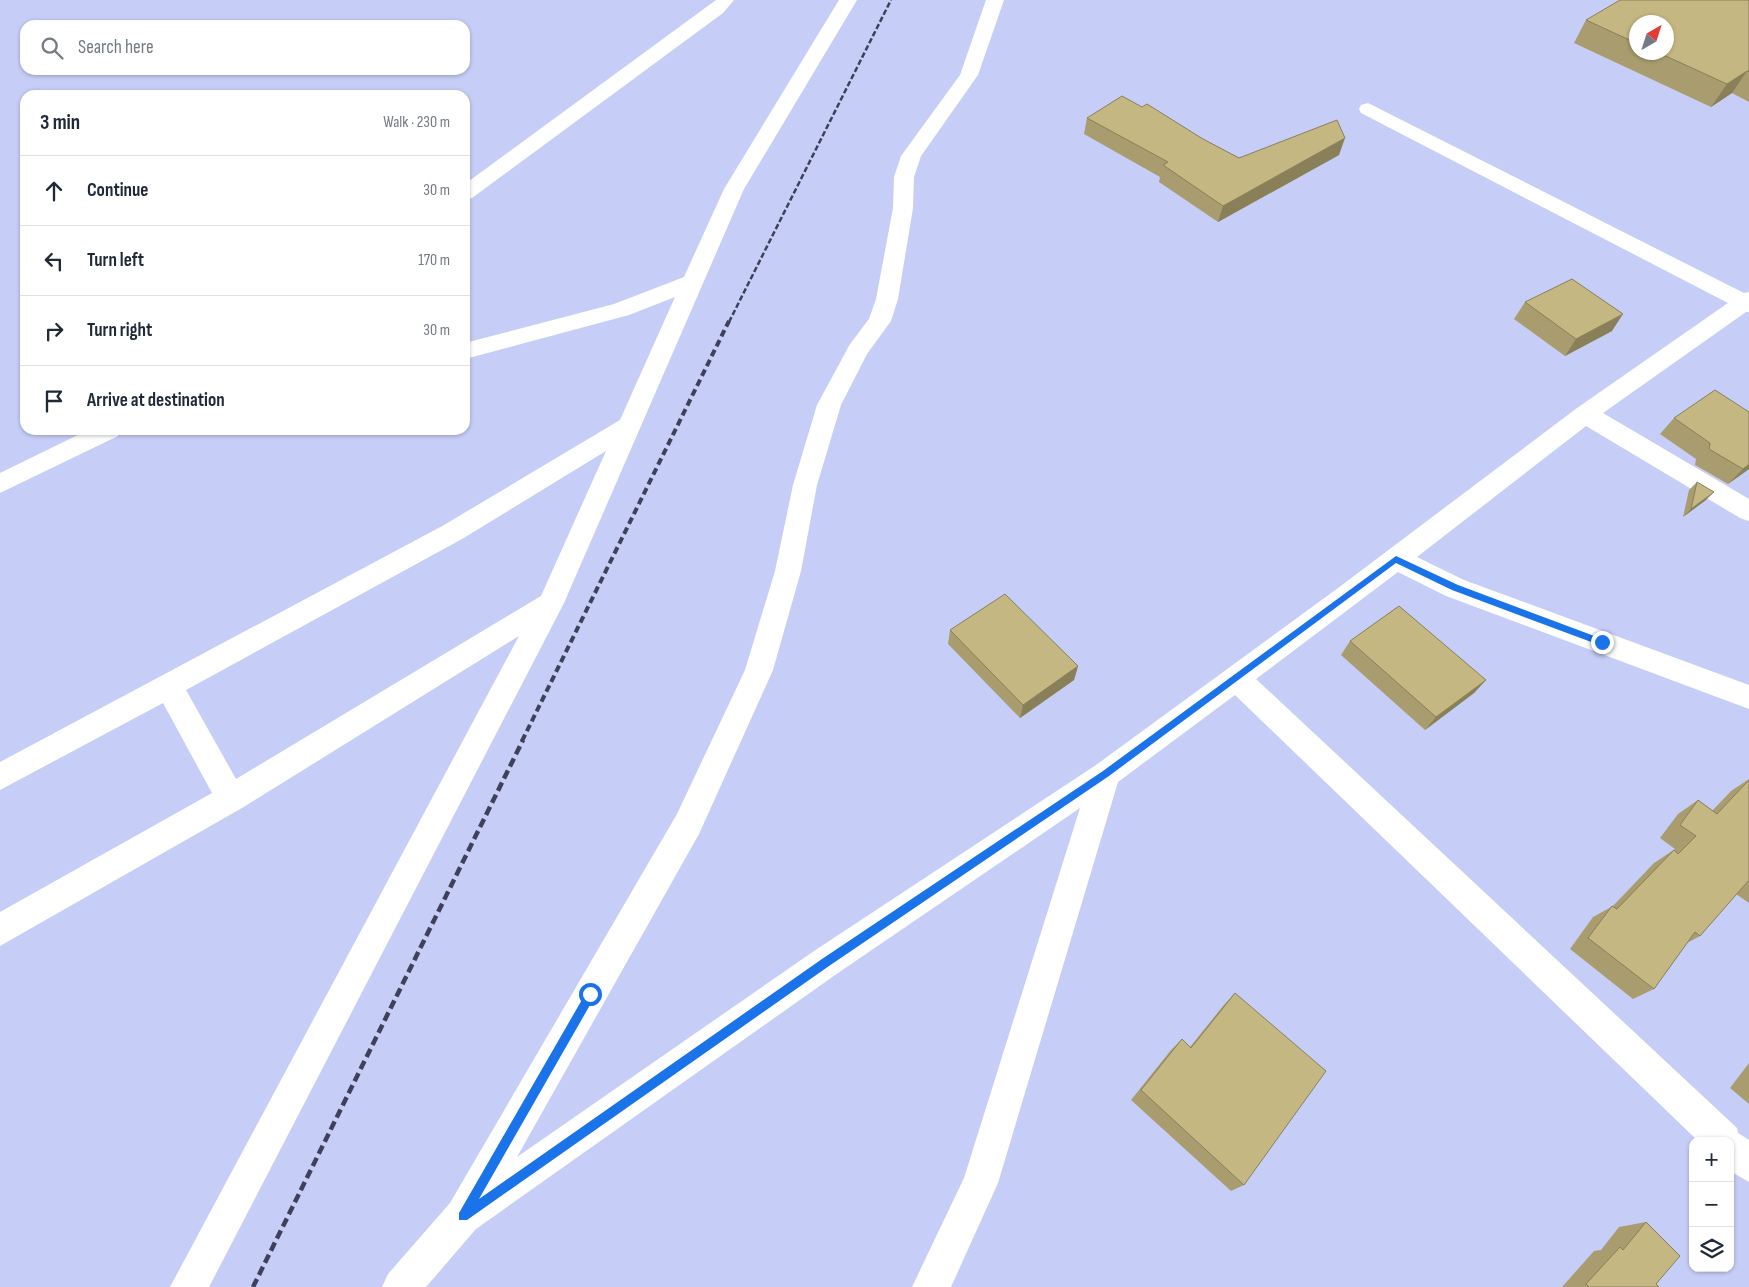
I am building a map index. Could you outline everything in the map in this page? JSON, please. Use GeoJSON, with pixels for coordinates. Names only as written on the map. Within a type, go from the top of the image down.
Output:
{"type":"FeatureCollection","features":[{"type":"Feature","properties":{"kind":"street"},"geometry":{"type":"LineString","coordinates":[[470,190],[657,55],[717,10],[725,0]]}},
{"type":"Feature","properties":{"kind":"street"},"geometry":{"type":"LineString","coordinates":[[189,1287],[551,603],[734,189],[848,0]]}},
{"type":"Feature","properties":{"kind":"street"},"geometry":{"type":"LineString","coordinates":[[401,1287],[463,1216],[688,824],[759,670],[788,571],[805,485],[829,405],[858,350],[880,321],[887,299],[903,208],[904,177],[911,156],[969,76],[995,0]]}},
{"type":"Feature","properties":{"kind":"street"},"geometry":{"type":"LineString","coordinates":[[463,1216],[826,962],[1106,774],[1396,559],[1585,414],[1747,302],[1368,110]]}},
{"type":"Feature","properties":{"kind":"street"},"geometry":{"type":"LineString","coordinates":[[470,349],[621,310],[693,282]]}},
{"type":"Feature","properties":{"kind":"street"},"geometry":{"type":"LineString","coordinates":[[1585,414],[1749,511]]}},
{"type":"Feature","properties":{"kind":"street"},"geometry":{"type":"LineString","coordinates":[[0,777],[453,532],[630,425]]}},
{"type":"Feature","properties":{"kind":"street"},"geometry":{"type":"LineString","coordinates":[[0,484],[100,435]]}},
{"type":"Feature","properties":{"kind":"street"},"geometry":{"type":"LineString","coordinates":[[1396,559],[1455,588],[1749,697]]}},
{"type":"Feature","properties":{"kind":"street"},"geometry":{"type":"LineString","coordinates":[[0,930],[230,798],[551,603]]}},
{"type":"Feature","properties":{"kind":"street"},"geometry":{"type":"LineString","coordinates":[[1236,678],[1720,1137]]}},
{"type":"Feature","properties":{"kind":"street"},"geometry":{"type":"LineString","coordinates":[[169,687],[230,798]]}},
{"type":"Feature","properties":{"kind":"street"},"geometry":{"type":"LineString","coordinates":[[930,1287],[980,1183],[1106,774]]}},
{"type":"Feature","properties":{"kind":"street"},"geometry":{"type":"LineString","coordinates":[[1734,1151],[1749,1164]]}},
{"type":"Feature","properties":{"kind":"building"},"geometry":{"type":"Polygon","coordinates":[[[1620,0],[1749,0],[1749,71],[1727,84],[1674,60],[1674,15],[1629,15],[1629,40],[1586,20],[1620,0]]]}},
{"type":"Feature","properties":{"kind":"building"},"geometry":{"type":"Polygon","coordinates":[[[1122,96],[1142,107],[1147,104],[1203,139],[1239,158],[1337,120],[1345,138],[1223,206],[1163,165],[1168,162],[1087,118],[1122,96]]]}},
{"type":"Feature","properties":{"kind":"building"},"geometry":{"type":"Polygon","coordinates":[[[1572,279],[1623,314],[1576,339],[1525,302],[1572,279]]]}},
{"type":"Feature","properties":{"kind":"building"},"geometry":{"type":"Polygon","coordinates":[[[1715,390],[1749,412],[1749,464],[1743,469],[1709,449],[1710,443],[1674,418],[1715,390]]]}},
{"type":"Feature","properties":{"kind":"building"},"geometry":{"type":"Polygon","coordinates":[[[1697,482],[1714,492],[1691,509],[1697,482]]]}},
{"type":"Feature","properties":{"kind":"building"},"geometry":{"type":"Polygon","coordinates":[[[1005,594],[1078,666],[1023,705],[950,630],[1005,594]]]}},
{"type":"Feature","properties":{"kind":"building"},"geometry":{"type":"Polygon","coordinates":[[[1399,606],[1486,680],[1436,717],[1350,641],[1399,606]]]}},
{"type":"Feature","properties":{"kind":"building"},"geometry":{"type":"Polygon","coordinates":[[[1749,780],[1749,880],[1700,936],[1695,932],[1654,989],[1588,938],[1612,906],[1617,909],[1674,850],[1678,854],[1696,836],[1680,825],[1698,800],[1717,814],[1749,780]]]}},
{"type":"Feature","properties":{"kind":"building"},"geometry":{"type":"Polygon","coordinates":[[[1235,993],[1326,1071],[1244,1185],[1141,1090],[1182,1039],[1191,1048],[1235,993]]]}},
{"type":"Feature","properties":{"kind":"building"},"geometry":{"type":"Polygon","coordinates":[[[1646,1222],[1680,1256],[1656,1284],[1659,1287],[1589,1287],[1586,1284],[1620,1247],[1623,1250],[1646,1222]]]}},
{"type":"Feature","properties":{"kind":"railway"},"geometry":{"type":"LineString","coordinates":[[729,322],[891,0]]}},
{"type":"Feature","properties":{"kind":"railway"},"geometry":{"type":"LineString","coordinates":[[522,741],[729,321]]}},
{"type":"Feature","properties":{"kind":"railway"},"geometry":{"type":"LineString","coordinates":[[253,1287],[523,740]]}},
{"type":"Feature","properties":{"kind":"route"},"geometry":{"type":"LineString","coordinates":[[590,994],[463,1216],[826,962],[1106,774],[1396,559],[1455,588],[1602,642]]}}]}
